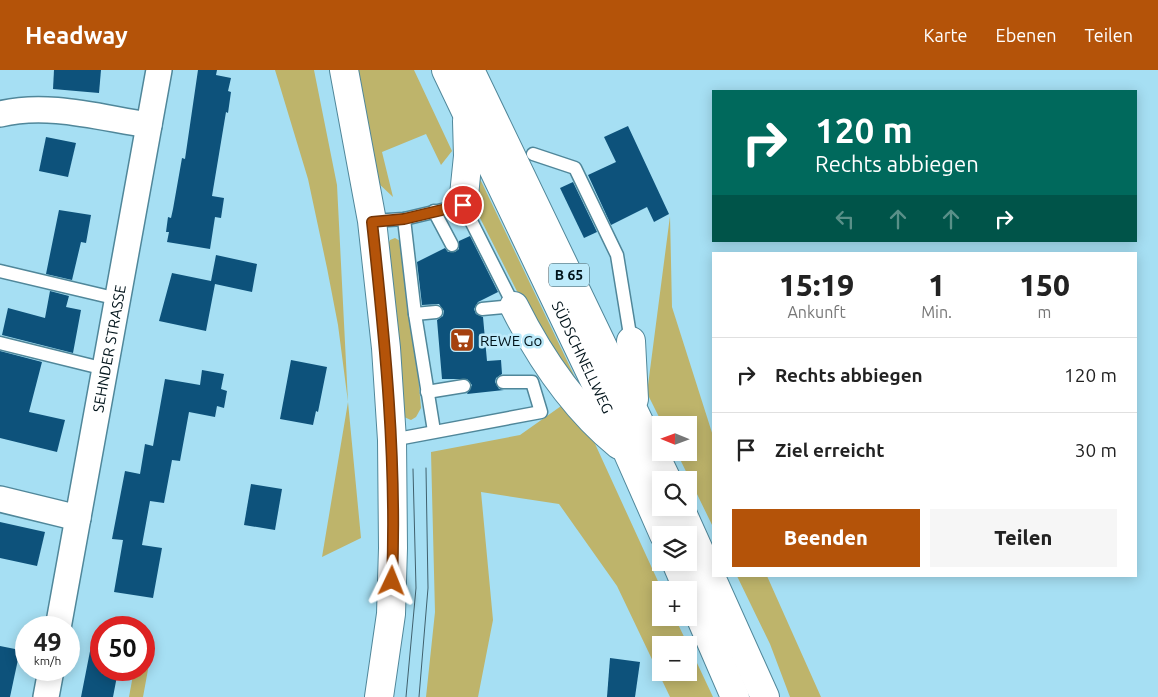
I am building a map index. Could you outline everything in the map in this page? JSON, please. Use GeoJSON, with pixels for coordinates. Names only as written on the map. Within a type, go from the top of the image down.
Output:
{"type":"FeatureCollection","features":[{"type":"Feature","properties":{"kind":"main road"},"geometry":{"type":"LineString","coordinates":[[344,70],[372,222],[386,348],[392,440],[393,548],[391,604],[379,697]]}},
{"type":"Feature","properties":{"kind":"main road","name":"SÜDSCHNELLWEG"},"geometry":{"type":"LineString","coordinates":[[446,70],[479,112],[634,410],[663,471]]}},
{"type":"Feature","properties":{"kind":"main road","name":"SÜDSCHNELLWEG"},"geometry":{"type":"LineString","coordinates":[[470,70],[479,112],[660,526]]}},
{"type":"Feature","properties":{"kind":"main road"},"geometry":{"type":"LineString","coordinates":[[463,205],[468,156],[479,112],[533,154]]}},
{"type":"Feature","properties":{"kind":"main road"},"geometry":{"type":"LineString","coordinates":[[514,306],[543,360],[599,428],[628,453]]}},
{"type":"Feature","properties":{"kind":"main road"},"geometry":{"type":"LineString","coordinates":[[631,341],[634,410]]}},
{"type":"Feature","properties":{"kind":"main road"},"geometry":{"type":"LineString","coordinates":[[684,516],[764,697]]}},
{"type":"Feature","properties":{"kind":"main road"},"geometry":{"type":"LineString","coordinates":[[697,609],[735,697]]}},
{"type":"Feature","properties":{"kind":"street","name":"SEHNDER STRASSE"},"geometry":{"type":"LineString","coordinates":[[60,616],[159,70]]}},
{"type":"Feature","properties":{"kind":"street"},"geometry":{"type":"LineString","coordinates":[[0,114],[16,110],[44,109],[149,125]]}},
{"type":"Feature","properties":{"kind":"street"},"geometry":{"type":"LineString","coordinates":[[0,499],[78,518]]}},
{"type":"Feature","properties":{"kind":"street"},"geometry":{"type":"LineString","coordinates":[[46,697],[49,681]]}},
{"type":"Feature","properties":{"kind":"lane"},"geometry":{"type":"LineString","coordinates":[[533,154],[575,168],[617,256],[631,341]]}},
{"type":"Feature","properties":{"kind":"lane"},"geometry":{"type":"LineString","coordinates":[[372,222],[404,219],[463,205],[514,306],[482,309]]}},
{"type":"Feature","properties":{"kind":"lane"},"geometry":{"type":"LineString","coordinates":[[434,211],[452,245]]}},
{"type":"Feature","properties":{"kind":"lane"},"geometry":{"type":"LineString","coordinates":[[404,219],[415,314],[434,431]]}},
{"type":"Feature","properties":{"kind":"lane"},"geometry":{"type":"LineString","coordinates":[[0,271],[118,300]]}},
{"type":"Feature","properties":{"kind":"lane"},"geometry":{"type":"LineString","coordinates":[[415,314],[436,312]]}},
{"type":"Feature","properties":{"kind":"lane"},"geometry":{"type":"LineString","coordinates":[[0,343],[105,369]]}},
{"type":"Feature","properties":{"kind":"lane"},"geometry":{"type":"LineString","coordinates":[[392,440],[541,412],[532,382],[503,382]]}},
{"type":"Feature","properties":{"kind":"lane"},"geometry":{"type":"LineString","coordinates":[[427,392],[464,386]]}},
{"type":"Feature","properties":{"kind":"shaded area"},"geometry":{"type":"Polygon","coordinates":[[[275,70],[314,70],[337,185],[348,402],[338,325],[308,179],[275,70]]]}},
{"type":"Feature","properties":{"kind":"shaded area"},"geometry":{"type":"Polygon","coordinates":[[[355,70],[414,70],[452,151],[441,165],[426,134],[382,152],[393,197],[376,181],[355,70]]]}},
{"type":"Feature","properties":{"kind":"shaded area"},"geometry":{"type":"Polygon","coordinates":[[[470,158],[584,396],[534,325],[472,202],[470,158]]]}},
{"type":"Feature","properties":{"kind":"shaded area"},"geometry":{"type":"Polygon","coordinates":[[[670,216],[672,307],[712,433],[712,525],[697,494],[697,471],[686,471],[681,461],[698,461],[698,416],[658,416],[647,393],[670,216]]]}},
{"type":"Feature","properties":{"kind":"shaded area"},"geometry":{"type":"Polygon","coordinates":[[[395,238],[402,242],[408,263],[421,408],[416,417],[411,420],[404,417],[387,247],[390,240],[395,238]]]}},
{"type":"Feature","properties":{"kind":"shaded area"},"geometry":{"type":"Polygon","coordinates":[[[348,402],[361,538],[322,557],[348,402]]]}},
{"type":"Feature","properties":{"kind":"shaded area"},"geometry":{"type":"Polygon","coordinates":[[[564,404],[591,435],[658,581],[652,581],[652,626],[679,626],[684,636],[652,636],[652,659],[617,586],[559,504],[481,492],[493,620],[478,697],[426,697],[435,612],[431,452],[520,435],[564,404]]]}},
{"type":"Feature","properties":{"kind":"shaded area"},"geometry":{"type":"Polygon","coordinates":[[[737,577],[767,577],[821,697],[790,697],[770,644],[737,577]]]}},
{"type":"Feature","properties":{"kind":"shaded area"},"geometry":{"type":"Polygon","coordinates":[[[697,663],[713,697],[670,697],[662,681],[697,681],[697,663]]]}},
{"type":"Feature","properties":{"kind":"shaded area"},"geometry":{"type":"Polygon","coordinates":[[[132,681],[146,681],[143,697],[129,697],[132,681]]]}},
{"type":"Feature","properties":{"kind":"building"},"geometry":{"type":"Polygon","coordinates":[[[54,70],[101,70],[99,93],[53,89],[54,70]]]}},
{"type":"Feature","properties":{"kind":"building"},"geometry":{"type":"Polygon","coordinates":[[[198,70],[217,70],[216,75],[231,78],[228,91],[231,92],[228,113],[226,112],[212,196],[224,198],[221,218],[215,217],[210,249],[167,242],[169,232],[166,232],[168,217],[171,218],[173,209],[182,158],[185,159],[198,70]]]}},
{"type":"Feature","properties":{"kind":"building"},"geometry":{"type":"Polygon","coordinates":[[[628,126],[669,214],[654,222],[647,207],[611,225],[588,175],[616,162],[604,137],[628,126]]]}},
{"type":"Feature","properties":{"kind":"building"},"geometry":{"type":"Polygon","coordinates":[[[46,137],[76,143],[68,177],[39,171],[46,137]]]}},
{"type":"Feature","properties":{"kind":"building"},"geometry":{"type":"Polygon","coordinates":[[[573,182],[597,232],[584,238],[560,188],[573,182]]]}},
{"type":"Feature","properties":{"kind":"building"},"geometry":{"type":"Polygon","coordinates":[[[59,210],[91,215],[86,243],[81,242],[72,280],[46,274],[59,210]]]}},
{"type":"Feature","properties":{"kind":"building"},"geometry":{"type":"Polygon","coordinates":[[[470,236],[498,292],[478,302],[474,309],[476,314],[483,317],[487,361],[501,360],[502,374],[496,378],[495,382],[499,389],[504,390],[467,394],[472,385],[467,379],[442,379],[437,320],[443,316],[444,311],[439,304],[422,305],[417,262],[445,248],[448,252],[455,252],[459,249],[459,241],[470,236]]]}},
{"type":"Feature","properties":{"kind":"building"},"geometry":{"type":"Polygon","coordinates":[[[216,255],[257,264],[252,292],[215,284],[206,331],[159,321],[172,273],[211,281],[216,255]]]}},
{"type":"Feature","properties":{"kind":"building"},"geometry":{"type":"Polygon","coordinates":[[[50,291],[69,296],[66,307],[81,310],[73,353],[2,335],[8,308],[45,318],[50,291]]]}},
{"type":"Feature","properties":{"kind":"building"},"geometry":{"type":"Polygon","coordinates":[[[0,351],[42,362],[29,412],[65,420],[57,452],[0,438],[0,351]]]}},
{"type":"Feature","properties":{"kind":"building"},"geometry":{"type":"Polygon","coordinates":[[[291,360],[327,367],[318,412],[316,411],[313,425],[280,419],[291,360]]]}},
{"type":"Feature","properties":{"kind":"building"},"geometry":{"type":"Polygon","coordinates":[[[202,370],[224,374],[221,389],[227,391],[224,408],[217,406],[215,417],[189,412],[180,461],[172,460],[164,503],[150,501],[142,545],[162,548],[153,598],[114,592],[123,540],[112,539],[125,471],[140,474],[145,444],[153,446],[165,379],[200,385],[202,370]]]}},
{"type":"Feature","properties":{"kind":"building"},"geometry":{"type":"Polygon","coordinates":[[[251,484],[282,489],[275,530],[244,525],[251,484]]]}},
{"type":"Feature","properties":{"kind":"building"},"geometry":{"type":"Polygon","coordinates":[[[0,522],[45,532],[37,566],[0,558],[0,522]]]}},
{"type":"Feature","properties":{"kind":"building"},"geometry":{"type":"Polygon","coordinates":[[[0,646],[15,649],[15,674],[10,697],[0,697],[0,646]]]}},
{"type":"Feature","properties":{"kind":"building"},"geometry":{"type":"Polygon","coordinates":[[[90,651],[90,681],[116,681],[113,697],[81,697],[90,651]]]}},
{"type":"Feature","properties":{"kind":"building"},"geometry":{"type":"Polygon","coordinates":[[[610,658],[640,662],[635,697],[607,697],[610,658]]]}},
{"type":"Feature","properties":{"kind":"tram line"},"geometry":{"type":"LineString","coordinates":[[419,697],[428,588],[426,468]]}},
{"type":"Feature","properties":{"kind":"tram line"},"geometry":{"type":"LineString","coordinates":[[406,697],[416,588],[413,469]]}},
{"type":"Feature","properties":{"kind":"place","name":"REWE Go"},"geometry":{"type":"Point","coordinates":[462,340]}},
{"type":"Feature","properties":{"kind":"route"},"geometry":{"type":"LineString","coordinates":[[392,581],[392,440],[386,348],[372,222],[404,219],[463,205]]}}]}
